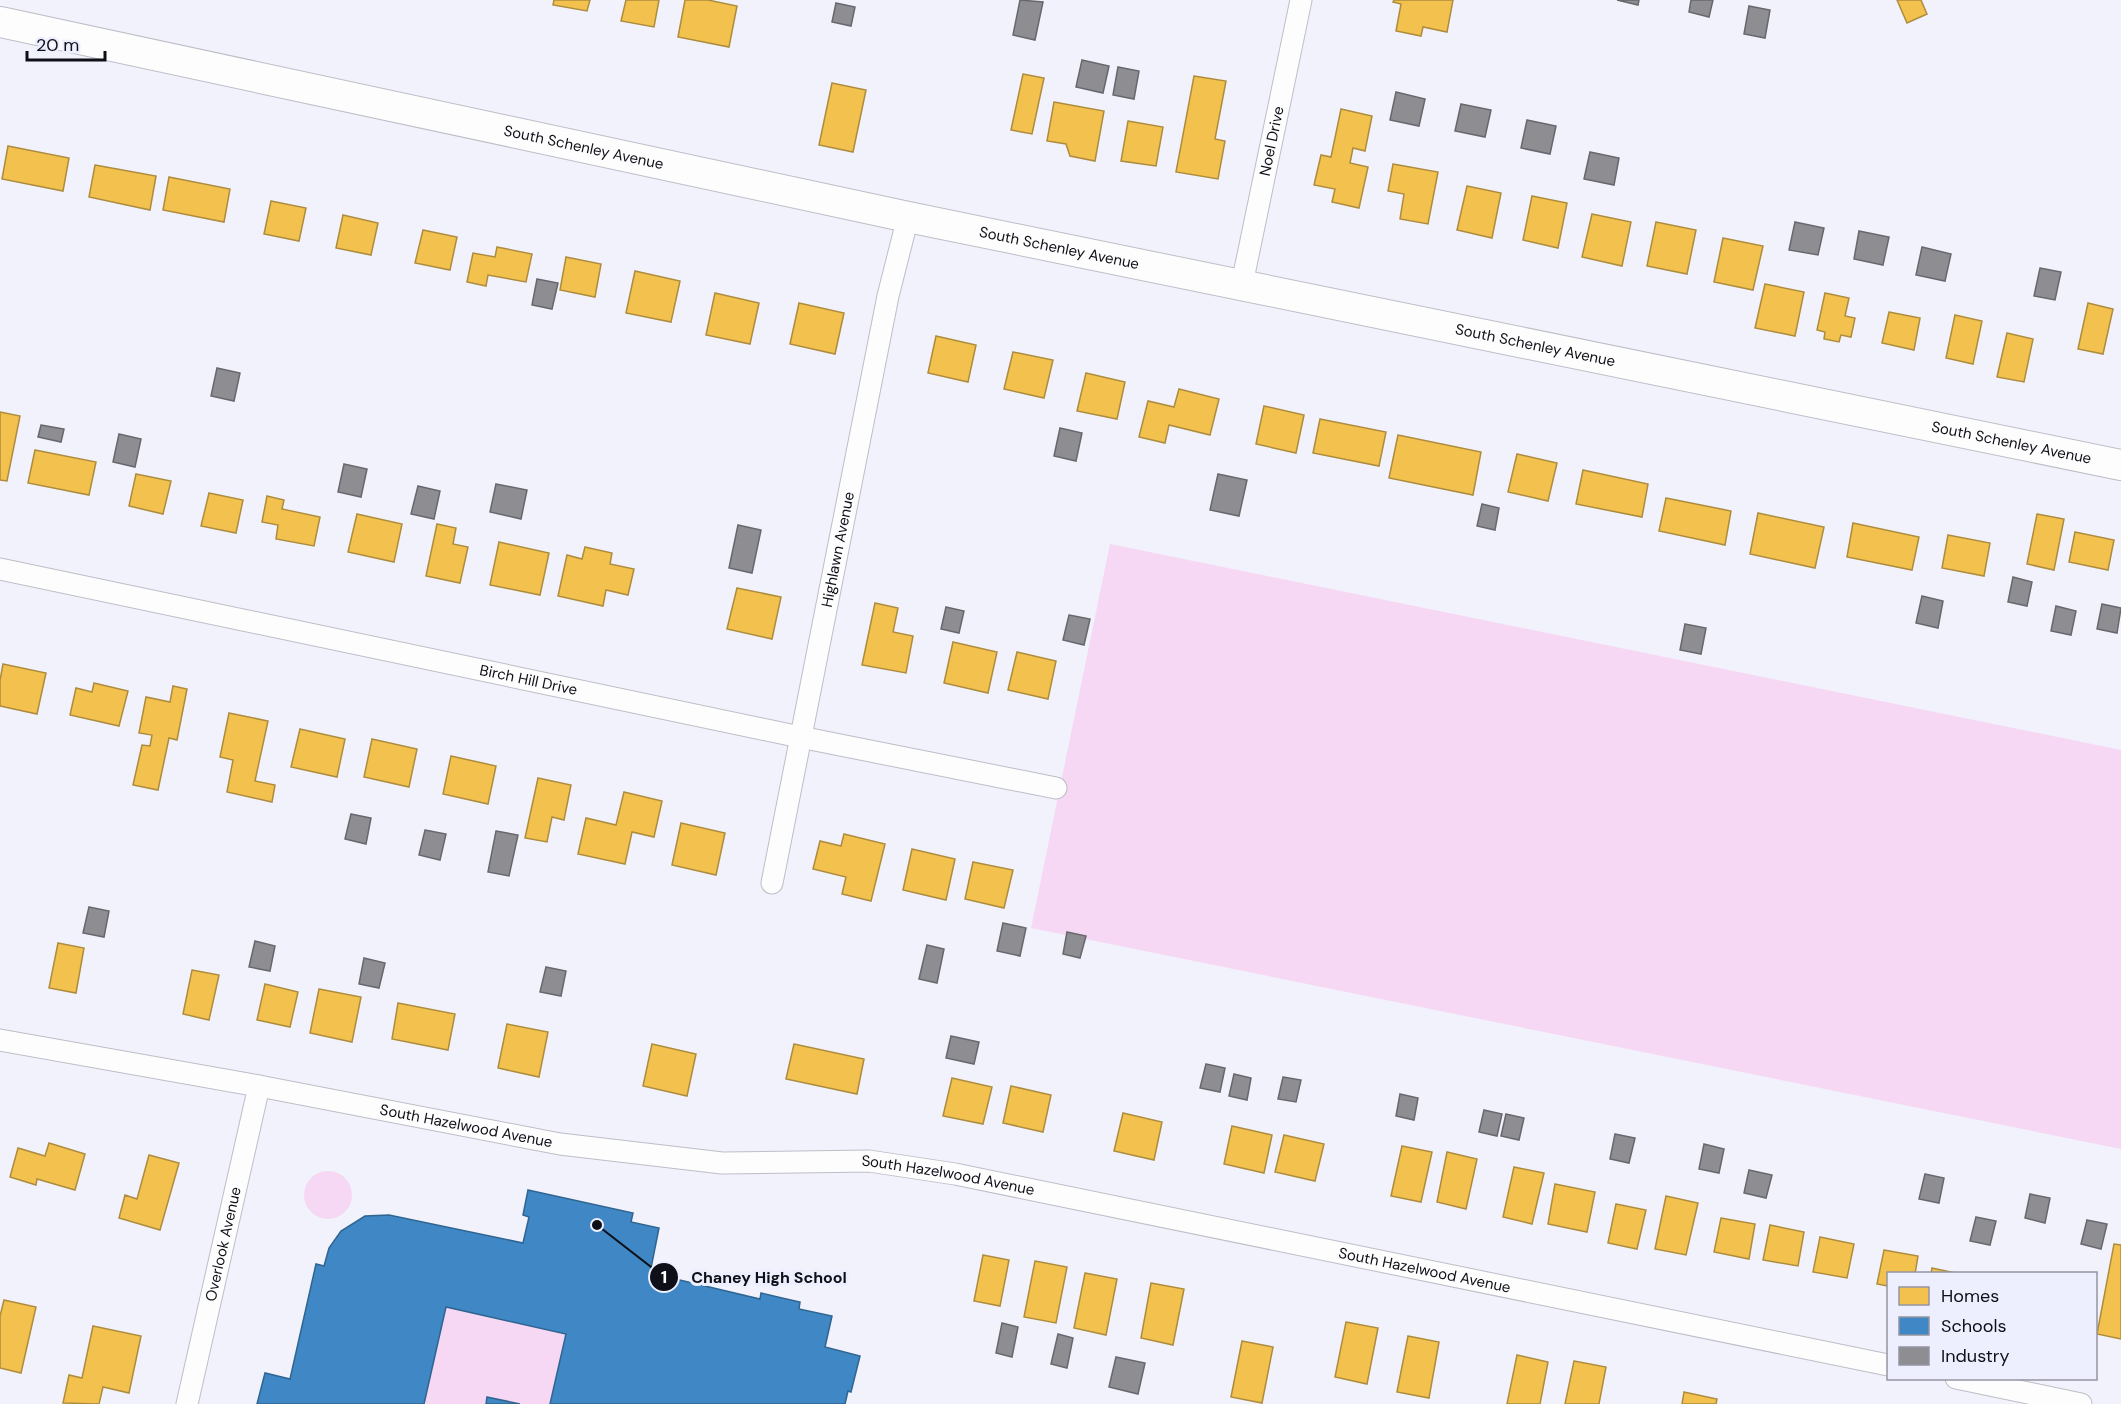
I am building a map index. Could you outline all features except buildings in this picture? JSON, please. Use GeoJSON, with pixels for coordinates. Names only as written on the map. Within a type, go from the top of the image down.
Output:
{"type":"FeatureCollection","features":[{"type":"Feature","properties":{"kind":"street","name":"Noel Drive"},"geometry":{"type":"LineString","coordinates":[[1242,284],[1301,0]]}},
{"type":"Feature","properties":{"kind":"street","name":"South Schenley Avenue"},"geometry":{"type":"LineString","coordinates":[[0,22],[908,217],[2121,465]]}},
{"type":"Feature","properties":{"kind":"street","name":"Highlawn Avenue"},"geometry":{"type":"LineString","coordinates":[[772,883],[888,296],[908,217]]}},
{"type":"Feature","properties":{"kind":"street","name":"Birch Hill Drive"},"geometry":{"type":"LineString","coordinates":[[0,569],[800,737],[1056,788]]}},
{"type":"Feature","properties":{"kind":"street","name":"South Hazelwood Avenue"},"geometry":{"type":"LineString","coordinates":[[0,1040],[259,1086],[560,1144],[722,1163],[869,1161],[955,1174],[1887,1365]]}},
{"type":"Feature","properties":{"kind":"street","name":"Overlook Avenue"},"geometry":{"type":"LineString","coordinates":[[187,1404],[259,1086]]}},
{"type":"Feature","properties":{"kind":"street"},"geometry":{"type":"LineString","coordinates":[[1966,1380],[2080,1404]]}},
{"type":"Feature","properties":{"kind":"shaded area"},"geometry":{"type":"Polygon","coordinates":[[[1110,544],[2121,750],[2121,1149],[1031,928],[1110,544]]]}},
{"type":"Feature","properties":{"kind":"shaded area"},"geometry":{"type":"Polygon","coordinates":[[[323,1171],[333,1171],[345,1178],[352,1190],[352,1200],[345,1212],[333,1219],[323,1219],[308,1208],[304,1200],[304,1190],[315,1175],[323,1171]]]}},
{"type":"Feature","properties":{"kind":"shaded area"},"geometry":{"type":"Polygon","coordinates":[[[446,1307],[566,1334],[550,1404],[520,1404],[488,1397],[486,1404],[424,1404],[446,1307]]]}},
{"type":"Feature","properties":{"kind":"place","name":"Chaney High School"},"geometry":{"type":"Point","coordinates":[597,1225]}}]}
